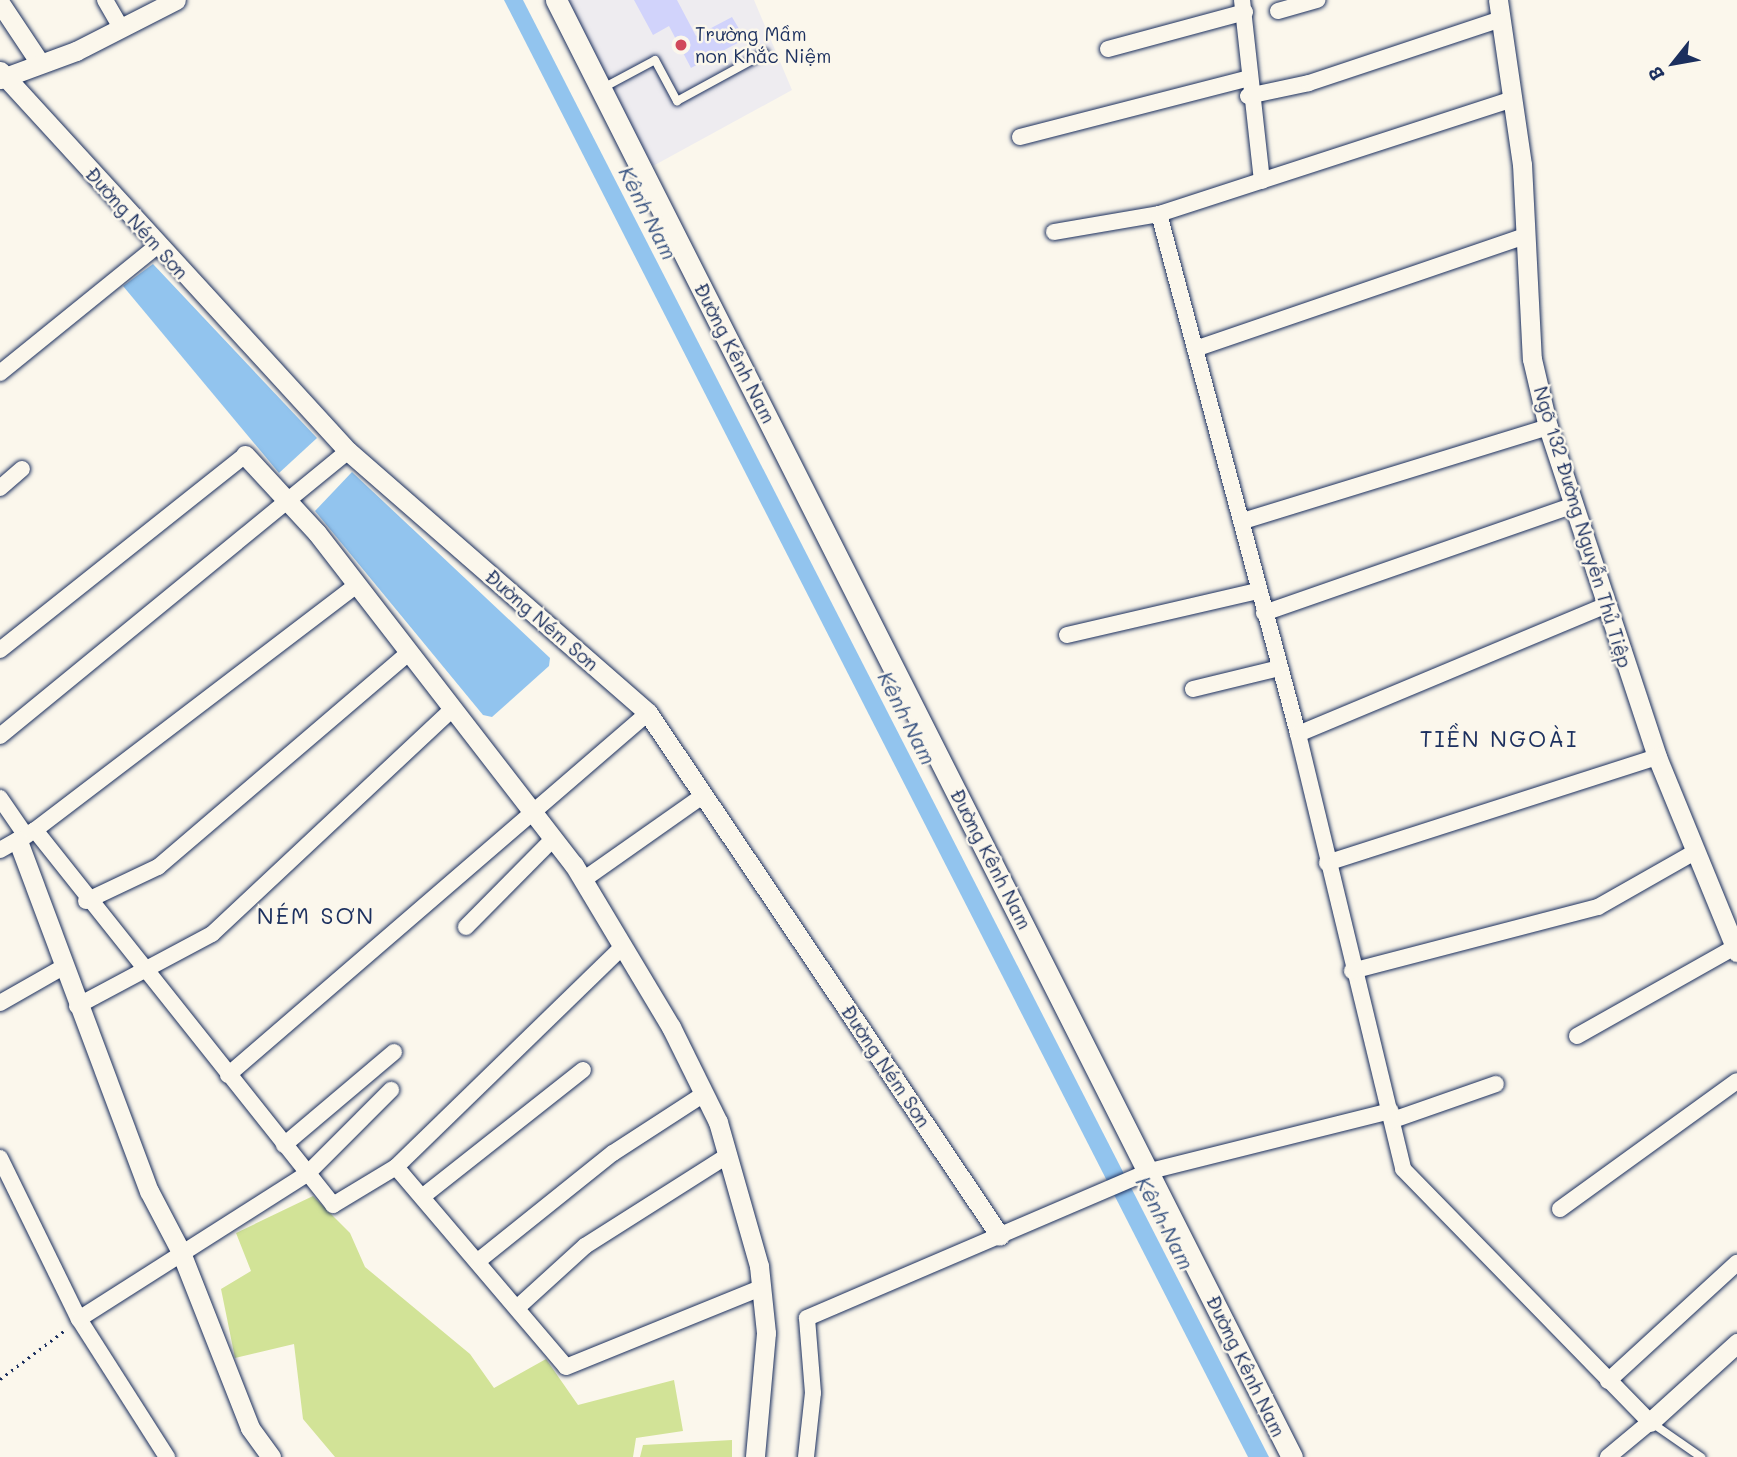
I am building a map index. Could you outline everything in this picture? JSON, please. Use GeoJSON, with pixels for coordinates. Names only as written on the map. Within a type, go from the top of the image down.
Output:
{"type":"FeatureCollection","features":[{"type":"Feature","properties":{"kind":"main road","name":"Đường Kênh Nam"},"geometry":{"type":"LineString","coordinates":[[556,0],[1292,1457]]}},
{"type":"Feature","properties":{"kind":"street"},"geometry":{"type":"LineString","coordinates":[[105,0],[121,28]]}},
{"type":"Feature","properties":{"kind":"street"},"geometry":{"type":"LineString","coordinates":[[2,75],[40,63],[121,28],[176,0]]}},
{"type":"Feature","properties":{"kind":"street"},"geometry":{"type":"LineString","coordinates":[[1278,11],[1317,0]]}},
{"type":"Feature","properties":{"kind":"street"},"geometry":{"type":"LineString","coordinates":[[0,4],[40,63]]}},
{"type":"Feature","properties":{"kind":"street"},"geometry":{"type":"LineString","coordinates":[[1108,49],[1243,6],[1254,58],[1247,79],[1248,96],[1262,181]]}},
{"type":"Feature","properties":{"kind":"street"},"geometry":{"type":"LineString","coordinates":[[1248,96],[1309,83],[1499,9]]}},
{"type":"Feature","properties":{"kind":"street","name":"Ngõ 132 Đường Nguyễn Thủ Tiệp"},"geometry":{"type":"LineString","coordinates":[[1499,9],[1512,99],[1532,359],[1548,428],[1657,757],[1693,853],[1736,950]]}},
{"type":"Feature","properties":{"kind":"street","name":"Đường Ném Sơn"},"geometry":{"type":"LineString","coordinates":[[2,75],[348,450],[648,713],[1000,1236]]}},
{"type":"Feature","properties":{"kind":"street"},"geometry":{"type":"LineString","coordinates":[[1020,137],[1247,79]]}},
{"type":"Feature","properties":{"kind":"street"},"geometry":{"type":"LineString","coordinates":[[1054,232],[1159,214],[1512,99]]}},
{"type":"Feature","properties":{"kind":"street"},"geometry":{"type":"LineString","coordinates":[[1159,214],[1243,521],[1258,592],[1298,734],[1352,971],[1408,1178],[1650,1422]]}},
{"type":"Feature","properties":{"kind":"street"},"geometry":{"type":"LineString","coordinates":[[1195,349],[1523,237]]}},
{"type":"Feature","properties":{"kind":"street"},"geometry":{"type":"LineString","coordinates":[[0,373],[157,246]]}},
{"type":"Feature","properties":{"kind":"street"},"geometry":{"type":"LineString","coordinates":[[1243,521],[1548,428]]}},
{"type":"Feature","properties":{"kind":"street"},"geometry":{"type":"LineString","coordinates":[[0,736],[289,502],[348,450]]}},
{"type":"Feature","properties":{"kind":"street"},"geometry":{"type":"LineString","coordinates":[[0,650],[245,455],[289,502],[410,653],[450,711],[554,838],[623,946],[704,1094],[727,1156],[761,1288],[766,1333],[755,1457]]}},
{"type":"Feature","properties":{"kind":"street"},"geometry":{"type":"LineString","coordinates":[[0,488],[22,469]]}},
{"type":"Feature","properties":{"kind":"street"},"geometry":{"type":"LineString","coordinates":[[1264,613],[1572,506]]}},
{"type":"Feature","properties":{"kind":"street"},"geometry":{"type":"LineString","coordinates":[[0,850],[26,836],[357,585]]}},
{"type":"Feature","properties":{"kind":"street"},"geometry":{"type":"LineString","coordinates":[[1067,635],[1258,592]]}},
{"type":"Feature","properties":{"kind":"street"},"geometry":{"type":"LineString","coordinates":[[1298,734],[1606,605]]}},
{"type":"Feature","properties":{"kind":"street"},"geometry":{"type":"LineString","coordinates":[[86,901],[158,867],[410,653]]}},
{"type":"Feature","properties":{"kind":"street"},"geometry":{"type":"LineString","coordinates":[[1193,690],[1279,668]]}},
{"type":"Feature","properties":{"kind":"street"},"geometry":{"type":"LineString","coordinates":[[77,1006],[140,970],[212,934],[450,711]]}},
{"type":"Feature","properties":{"kind":"street"},"geometry":{"type":"LineString","coordinates":[[228,1075],[648,713]]}},
{"type":"Feature","properties":{"kind":"street"},"geometry":{"type":"LineString","coordinates":[[1327,863],[1657,757]]}},
{"type":"Feature","properties":{"kind":"street"},"geometry":{"type":"LineString","coordinates":[[583,880],[704,795]]}},
{"type":"Feature","properties":{"kind":"street"},"geometry":{"type":"LineString","coordinates":[[0,798],[26,836],[86,901],[333,1205],[396,1167],[623,946]]}},
{"type":"Feature","properties":{"kind":"street"},"geometry":{"type":"LineString","coordinates":[[26,836],[63,967],[149,1191],[180,1250],[250,1427],[271,1457]]}},
{"type":"Feature","properties":{"kind":"street"},"geometry":{"type":"LineString","coordinates":[[466,927],[554,838]]}},
{"type":"Feature","properties":{"kind":"street"},"geometry":{"type":"LineString","coordinates":[[1352,971],[1598,907],[1693,853]]}},
{"type":"Feature","properties":{"kind":"street"},"geometry":{"type":"LineString","coordinates":[[1577,1036],[1736,950]]}},
{"type":"Feature","properties":{"kind":"street"},"geometry":{"type":"LineString","coordinates":[[0,1003],[63,967]]}},
{"type":"Feature","properties":{"kind":"street"},"geometry":{"type":"LineString","coordinates":[[284,1145],[394,1052]]}},
{"type":"Feature","properties":{"kind":"street"},"geometry":{"type":"LineString","coordinates":[[422,1197],[583,1070]]}},
{"type":"Feature","properties":{"kind":"street"},"geometry":{"type":"LineString","coordinates":[[1560,1209],[1737,1082]]}},
{"type":"Feature","properties":{"kind":"street"},"geometry":{"type":"LineString","coordinates":[[806,1457],[813,1394],[807,1318],[1149,1171],[1392,1115],[1496,1084]]}},
{"type":"Feature","properties":{"kind":"street"},"geometry":{"type":"LineString","coordinates":[[79,1319],[180,1250],[307,1174],[391,1090]]}},
{"type":"Feature","properties":{"kind":"street"},"geometry":{"type":"LineString","coordinates":[[478,1261],[612,1153],[704,1094]]}},
{"type":"Feature","properties":{"kind":"street"},"geometry":{"type":"LineString","coordinates":[[518,1307],[585,1246],[727,1156]]}},
{"type":"Feature","properties":{"kind":"street"},"geometry":{"type":"LineString","coordinates":[[0,1158],[79,1319],[167,1457]]}},
{"type":"Feature","properties":{"kind":"street"},"geometry":{"type":"LineString","coordinates":[[396,1167],[518,1307],[566,1367],[761,1288]]}},
{"type":"Feature","properties":{"kind":"street"},"geometry":{"type":"LineString","coordinates":[[1608,1381],[1737,1263]]}},
{"type":"Feature","properties":{"kind":"street"},"geometry":{"type":"LineString","coordinates":[[1608,1457],[1737,1343]]}},
{"type":"Feature","properties":{"kind":"lane"},"geometry":{"type":"LineString","coordinates":[[601,89],[655,60],[677,101],[765,53]]}},
{"type":"Feature","properties":{"kind":"lane"},"geometry":{"type":"LineString","coordinates":[[1650,1422],[1701,1457]]}},
{"type":"Feature","properties":{"kind":"path"},"geometry":{"type":"LineString","coordinates":[[0,1379],[79,1319]]}},
{"type":"Feature","properties":{"kind":"shaded area","name":"Trường Mầm non Khắc Niệm"},"geometry":{"type":"Polygon","coordinates":[[[563,0],[754,0],[792,90],[653,166],[563,0]]]}},
{"type":"Feature","properties":{"kind":"green space"},"geometry":{"type":"Polygon","coordinates":[[[313,1196],[350,1233],[365,1267],[470,1354],[494,1388],[546,1359],[578,1405],[674,1380],[683,1431],[636,1438],[633,1457],[335,1457],[303,1419],[294,1344],[235,1358],[221,1289],[251,1271],[236,1233],[313,1196]]]}},
{"type":"Feature","properties":{"kind":"green space"},"geometry":{"type":"Polygon","coordinates":[[[732,1440],[732,1457],[640,1457],[643,1445],[732,1440]]]}},
{"type":"Feature","properties":{"kind":"water","name":"Kênh Nam"},"geometry":{"type":"Polygon","coordinates":[[[504,0],[523,0],[1269,1457],[1248,1457],[504,0]]]}},
{"type":"Feature","properties":{"kind":"water"},"geometry":{"type":"Polygon","coordinates":[[[153,264],[317,438],[279,473],[123,286],[153,264]]]}},
{"type":"Feature","properties":{"kind":"water"},"geometry":{"type":"Polygon","coordinates":[[[352,472],[550,658],[549,666],[492,717],[483,715],[315,511],[352,472]]]}},
{"type":"Feature","properties":{"kind":"building"},"geometry":{"type":"Polygon","coordinates":[[[634,0],[677,0],[696,36],[732,17],[745,39],[691,68],[669,26],[653,35],[634,0]]]}},
{"type":"Feature","properties":{"kind":"place","name":"Trường Mầm non Khắc Niệm"},"geometry":{"type":"Point","coordinates":[681,45]}},
{"type":"Feature","properties":{"kind":"district","name":"TIỀN NGOÀI"},"geometry":{"type":"Point","coordinates":[1499,738]}},
{"type":"Feature","properties":{"kind":"district","name":"NÉM SƠN"},"geometry":{"type":"Point","coordinates":[316,915]}}]}
